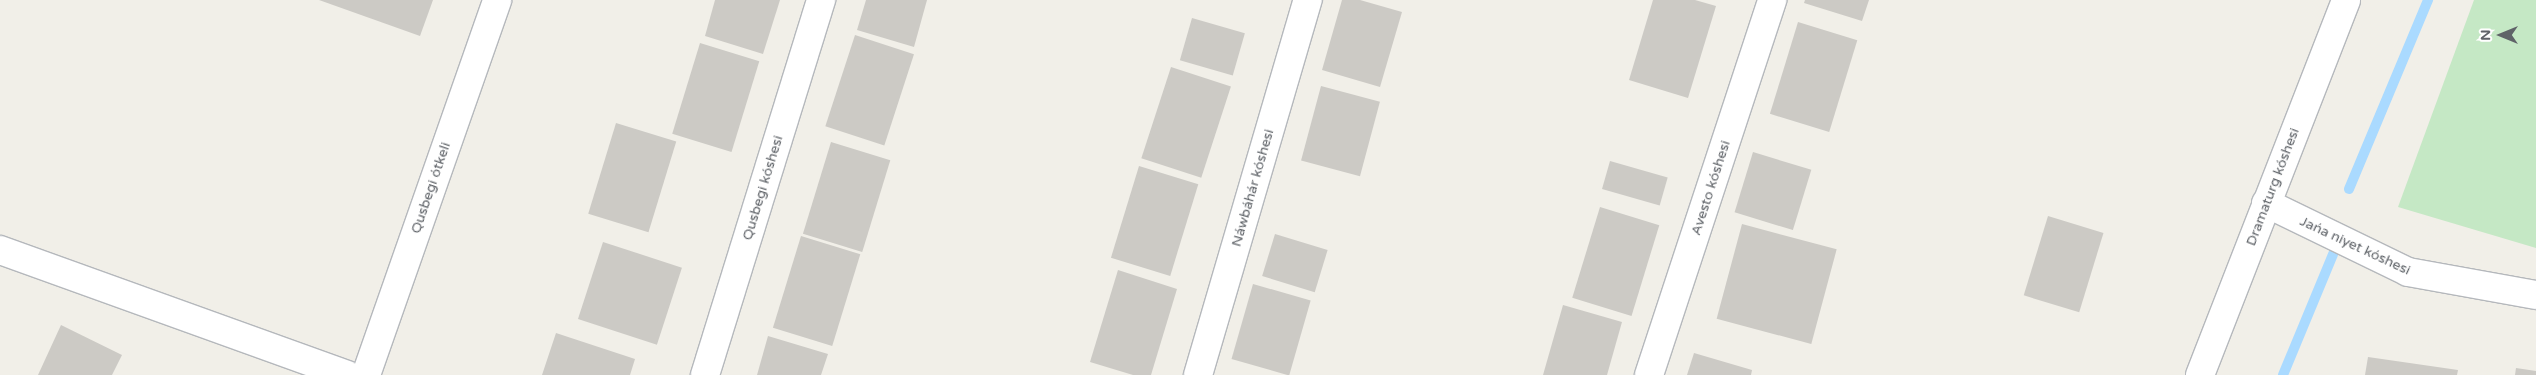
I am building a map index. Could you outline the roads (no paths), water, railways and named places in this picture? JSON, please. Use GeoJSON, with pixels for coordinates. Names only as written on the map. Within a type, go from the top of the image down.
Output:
{"type":"FeatureCollection","features":[{"type":"Feature","properties":{"kind":"street","name":"Qusbegi ótkeli"},"geometry":{"type":"LineString","coordinates":[[366,375],[497,0]]}},
{"type":"Feature","properties":{"kind":"street","name":"Qusbegi kóshesi"},"geometry":{"type":"LineString","coordinates":[[704,375],[821,0]]}},
{"type":"Feature","properties":{"kind":"street","name":"Náwbáhár kóshesi"},"geometry":{"type":"LineString","coordinates":[[1198,375],[1308,0]]}},
{"type":"Feature","properties":{"kind":"street","name":"Avesto kóshesi"},"geometry":{"type":"LineString","coordinates":[[1649,375],[1772,0]]}},
{"type":"Feature","properties":{"kind":"street","name":"Dramaturg kóshesi"},"geometry":{"type":"LineString","coordinates":[[2200,375],[2346,0]]}},
{"type":"Feature","properties":{"kind":"street","name":"Jańa niyet kóshesi"},"geometry":{"type":"LineString","coordinates":[[2266,203],[2408,272],[2536,295]]}},
{"type":"Feature","properties":{"kind":"street"},"geometry":{"type":"LineString","coordinates":[[0,250],[347,375]]}},
{"type":"Feature","properties":{"kind":"waterway"},"geometry":{"type":"LineString","coordinates":[[2349,189],[2428,0]]}},
{"type":"Feature","properties":{"kind":"waterway"},"geometry":{"type":"LineString","coordinates":[[2283,375],[2333,254]]}}]}
